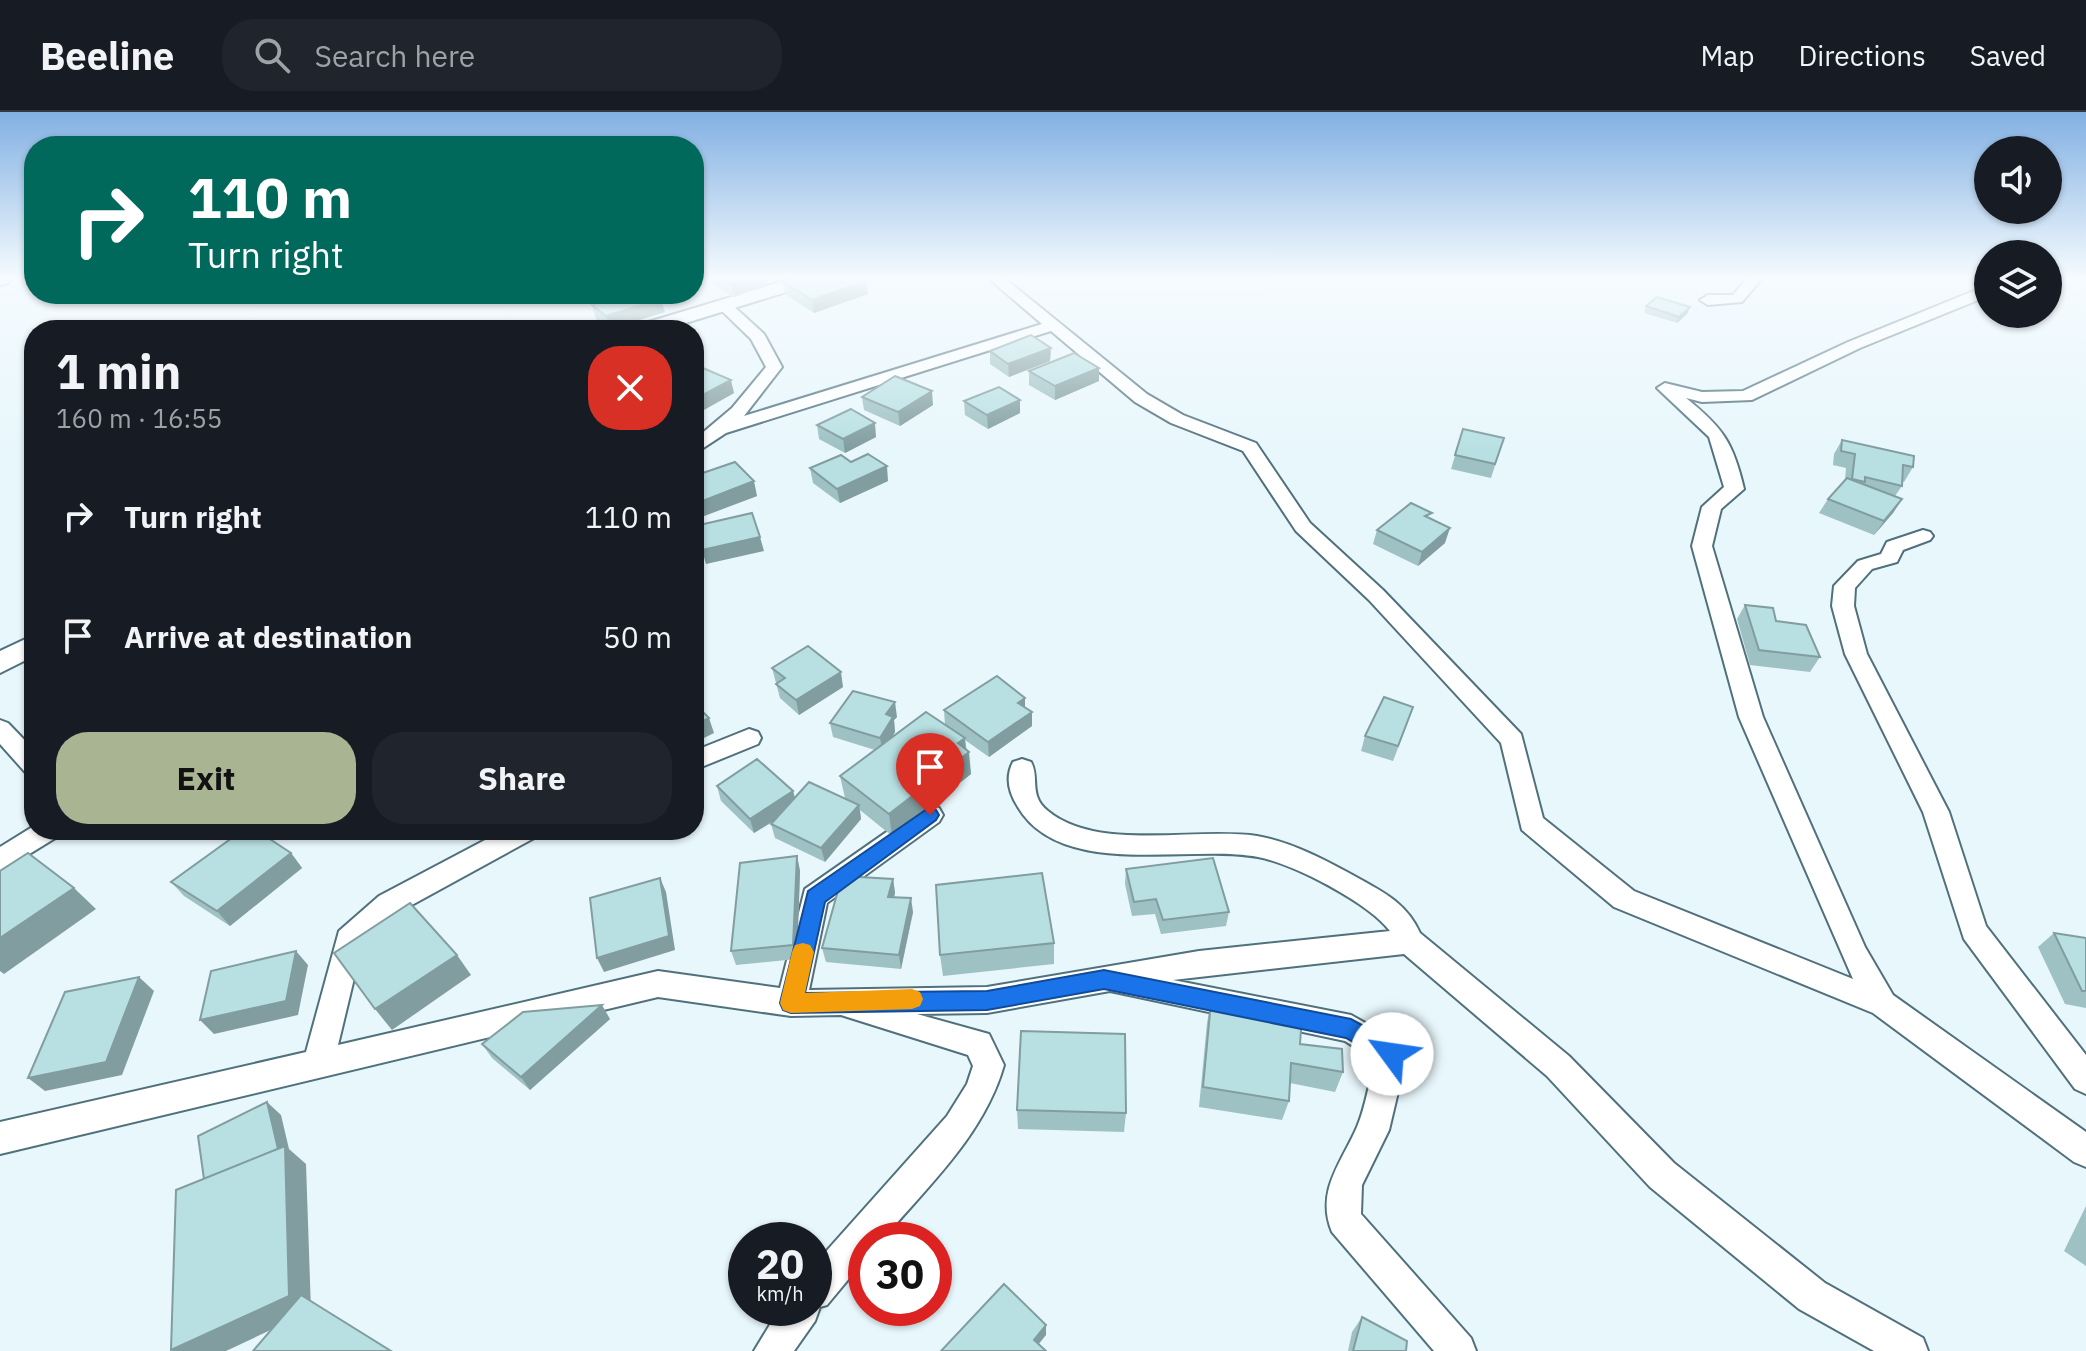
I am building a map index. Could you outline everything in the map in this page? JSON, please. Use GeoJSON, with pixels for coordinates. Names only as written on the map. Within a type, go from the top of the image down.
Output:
{"type":"FeatureCollection","features":[{"type":"Feature","properties":{"kind":"street"},"geometry":{"type":"LineString","coordinates":[[704,442],[723,428],[759,391],[774,367],[756,335]]}},
{"type":"Feature","properties":{"kind":"street"},"geometry":{"type":"LineString","coordinates":[[723,428],[1023,335]]}},
{"type":"Feature","properties":{"kind":"street"},"geometry":{"type":"LineString","coordinates":[[1067,335],[1141,398],[1177,419],[1250,447],[1303,527],[1376,595],[1512,740],[1531,823],[1624,899],[1883,1004],[2086,1151]]}},
{"type":"Feature","properties":{"kind":"street"},"geometry":{"type":"LineString","coordinates":[[1879,335],[1746,396],[1702,397],[1665,388],[1679,404],[1716,433],[1727,458],[1734,489],[1712,507],[1702,546],[1751,717],[1854,953],[1883,1004]]}},
{"type":"Feature","properties":{"kind":"street"},"geometry":{"type":"LineString","coordinates":[[1923,536],[1894,546],[1890,558],[1865,565],[1845,586],[1843,606],[1856,654],[1936,812],[1974,931],[2086,1079]]}},
{"type":"Feature","properties":{"kind":"street"},"geometry":{"type":"LineString","coordinates":[[0,663],[24,650]]}},
{"type":"Feature","properties":{"kind":"street"},"geometry":{"type":"LineString","coordinates":[[0,729],[24,755]]}},
{"type":"Feature","properties":{"kind":"street"},"geometry":{"type":"LineString","coordinates":[[704,757],[749,738]]}},
{"type":"Feature","properties":{"kind":"street"},"geometry":{"type":"LineString","coordinates":[[1022,768],[1022,793],[1036,815],[1059,831],[1087,839],[1148,846],[1259,847],[1335,877],[1381,904],[1403,922],[1409,941],[1558,1066],[1662,1175],[1812,1296],[1910,1351]]}},
{"type":"Feature","properties":{"kind":"street"},"geometry":{"type":"LineString","coordinates":[[791,1003],[815,897],[930,815]]}},
{"type":"Feature","properties":{"kind":"street"},"geometry":{"type":"LineString","coordinates":[[0,861],[33,840]]}},
{"type":"Feature","properties":{"kind":"street"},"geometry":{"type":"LineString","coordinates":[[318,1064],[349,939],[389,904],[508,840]]}},
{"type":"Feature","properties":{"kind":"street"},"geometry":{"type":"LineString","coordinates":[[0,1138],[658,984],[791,1003],[987,1000],[1199,963],[1409,941]]}},
{"type":"Feature","properties":{"kind":"street"},"geometry":{"type":"LineString","coordinates":[[1104,979],[1351,1029],[1392,1054],[1373,1130],[1345,1183],[1344,1220],[1458,1351]]}},
{"type":"Feature","properties":{"kind":"street"},"geometry":{"type":"LineString","coordinates":[[832,1271],[958,1127],[981,1091],[989,1065],[978,1044],[835,1001]]}},
{"type":"Feature","properties":{"kind":"street"},"geometry":{"type":"LineString","coordinates":[[772,1351],[789,1326]]}},
{"type":"Feature","properties":{"kind":"building"},"geometry":{"type":"Polygon","coordinates":[[[1031,335],[1051,348],[1008,364],[990,351],[1031,335]]]}},
{"type":"Feature","properties":{"kind":"building"},"geometry":{"type":"Polygon","coordinates":[[[1074,353],[1099,368],[1055,386],[1029,371],[1074,353]]]}},
{"type":"Feature","properties":{"kind":"building"},"geometry":{"type":"Polygon","coordinates":[[[704,368],[731,380],[704,394],[704,368]]]}},
{"type":"Feature","properties":{"kind":"building"},"geometry":{"type":"Polygon","coordinates":[[[895,376],[932,391],[898,412],[862,397],[895,376]]]}},
{"type":"Feature","properties":{"kind":"building"},"geometry":{"type":"Polygon","coordinates":[[[999,387],[1020,400],[987,415],[964,401],[999,387]]]}},
{"type":"Feature","properties":{"kind":"building"},"geometry":{"type":"Polygon","coordinates":[[[851,409],[875,423],[843,439],[817,425],[851,409]]]}},
{"type":"Feature","properties":{"kind":"building"},"geometry":{"type":"Polygon","coordinates":[[[1463,429],[1504,438],[1495,464],[1455,455],[1463,429]]]}},
{"type":"Feature","properties":{"kind":"building"},"geometry":{"type":"Polygon","coordinates":[[[1842,440],[1914,456],[1913,467],[1903,465],[1902,486],[1865,477],[1865,482],[1852,479],[1855,454],[1841,451],[1842,440]]]}},
{"type":"Feature","properties":{"kind":"building"},"geometry":{"type":"Polygon","coordinates":[[[868,454],[887,466],[837,489],[810,468],[841,455],[851,462],[868,454]]]}},
{"type":"Feature","properties":{"kind":"building"},"geometry":{"type":"Polygon","coordinates":[[[735,462],[754,481],[704,500],[704,473],[735,462]]]}},
{"type":"Feature","properties":{"kind":"building"},"geometry":{"type":"Polygon","coordinates":[[[1847,478],[1902,499],[1884,521],[1828,499],[1847,478]]]}},
{"type":"Feature","properties":{"kind":"building"},"geometry":{"type":"Polygon","coordinates":[[[1411,503],[1432,513],[1425,516],[1450,528],[1422,552],[1377,530],[1411,503]]]}},
{"type":"Feature","properties":{"kind":"building"},"geometry":{"type":"Polygon","coordinates":[[[752,513],[760,537],[704,550],[704,524],[752,513]]]}},
{"type":"Feature","properties":{"kind":"building"},"geometry":{"type":"Polygon","coordinates":[[[1745,605],[1773,608],[1776,621],[1806,625],[1820,657],[1759,650],[1745,605]]]}},
{"type":"Feature","properties":{"kind":"building"},"geometry":{"type":"Polygon","coordinates":[[[808,646],[841,672],[796,700],[776,684],[785,678],[772,668],[808,646]]]}},
{"type":"Feature","properties":{"kind":"building"},"geometry":{"type":"Polygon","coordinates":[[[997,676],[1025,698],[1018,703],[1032,712],[988,742],[944,710],[997,676]]]}},
{"type":"Feature","properties":{"kind":"building"},"geometry":{"type":"Polygon","coordinates":[[[853,691],[895,702],[886,714],[893,717],[880,738],[830,723],[853,691]]]}},
{"type":"Feature","properties":{"kind":"building"},"geometry":{"type":"Polygon","coordinates":[[[1384,697],[1413,707],[1398,746],[1365,736],[1384,697]]]}},
{"type":"Feature","properties":{"kind":"building"},"geometry":{"type":"Polygon","coordinates":[[[926,712],[965,738],[958,743],[969,752],[889,814],[840,776],[926,712]]]}},
{"type":"Feature","properties":{"kind":"building"},"geometry":{"type":"Polygon","coordinates":[[[757,759],[793,791],[750,819],[717,786],[757,759]]]}},
{"type":"Feature","properties":{"kind":"building"},"geometry":{"type":"Polygon","coordinates":[[[809,782],[859,805],[821,848],[771,824],[809,782]]]}},
{"type":"Feature","properties":{"kind":"building"},"geometry":{"type":"Polygon","coordinates":[[[229,840],[271,840],[291,853],[217,911],[171,882],[229,840]]]}},
{"type":"Feature","properties":{"kind":"building"},"geometry":{"type":"Polygon","coordinates":[[[28,853],[74,888],[0,938],[0,871],[28,853]]]}},
{"type":"Feature","properties":{"kind":"building"},"geometry":{"type":"Polygon","coordinates":[[[797,856],[793,945],[731,951],[740,863],[797,856]]]}},
{"type":"Feature","properties":{"kind":"building"},"geometry":{"type":"Polygon","coordinates":[[[1213,858],[1229,912],[1163,920],[1156,899],[1134,902],[1126,869],[1213,858]]]}},
{"type":"Feature","properties":{"kind":"building"},"geometry":{"type":"Polygon","coordinates":[[[1042,873],[1054,943],[940,955],[936,885],[1042,873]]]}},
{"type":"Feature","properties":{"kind":"building"},"geometry":{"type":"Polygon","coordinates":[[[842,876],[893,879],[888,897],[911,898],[899,955],[822,948],[842,876]]]}},
{"type":"Feature","properties":{"kind":"building"},"geometry":{"type":"Polygon","coordinates":[[[660,878],[669,936],[597,958],[590,898],[660,878]]]}},
{"type":"Feature","properties":{"kind":"building"},"geometry":{"type":"Polygon","coordinates":[[[410,903],[457,955],[375,1009],[334,953],[410,903]]]}},
{"type":"Feature","properties":{"kind":"building"},"geometry":{"type":"Polygon","coordinates":[[[2054,933],[2086,938],[2086,991],[2082,991],[2054,933]]]}},
{"type":"Feature","properties":{"kind":"building"},"geometry":{"type":"Polygon","coordinates":[[[296,951],[286,1001],[200,1020],[211,971],[296,951]]]}},
{"type":"Feature","properties":{"kind":"building"},"geometry":{"type":"Polygon","coordinates":[[[139,977],[106,1062],[28,1078],[65,992],[139,977]]]}},
{"type":"Feature","properties":{"kind":"building"},"geometry":{"type":"Polygon","coordinates":[[[1211,1002],[1302,1016],[1300,1044],[1342,1049],[1343,1072],[1291,1063],[1289,1101],[1203,1087],[1211,1002]]]}},
{"type":"Feature","properties":{"kind":"building"},"geometry":{"type":"Polygon","coordinates":[[[602,1005],[521,1077],[482,1044],[523,1012],[602,1005]]]}},
{"type":"Feature","properties":{"kind":"building"},"geometry":{"type":"Polygon","coordinates":[[[1021,1031],[1125,1034],[1126,1113],[1017,1110],[1021,1031]]]}},
{"type":"Feature","properties":{"kind":"building"},"geometry":{"type":"Polygon","coordinates":[[[267,1102],[278,1149],[204,1179],[198,1136],[267,1102]]]}},
{"type":"Feature","properties":{"kind":"building"},"geometry":{"type":"Polygon","coordinates":[[[285,1146],[289,1296],[171,1350],[176,1190],[285,1146]]]}},
{"type":"Feature","properties":{"kind":"building"},"geometry":{"type":"Polygon","coordinates":[[[1004,1284],[1046,1325],[1034,1340],[1046,1351],[941,1351],[1004,1284]]]}},
{"type":"Feature","properties":{"kind":"building"},"geometry":{"type":"Polygon","coordinates":[[[301,1295],[391,1351],[253,1351],[301,1295]]]}},
{"type":"Feature","properties":{"kind":"building"},"geometry":{"type":"Polygon","coordinates":[[[1362,1317],[1407,1341],[1406,1351],[1353,1351],[1362,1317]]]}},
{"type":"Feature","properties":{"kind":"slow traffic"},"geometry":{"type":"LineString","coordinates":[[803,952],[791,1003],[912,999]]}},
{"type":"Feature","properties":{"kind":"route"},"geometry":{"type":"LineString","coordinates":[[930,815],[815,897],[791,1003],[987,1000],[1104,979],[1351,1029],[1392,1054]]}}]}
